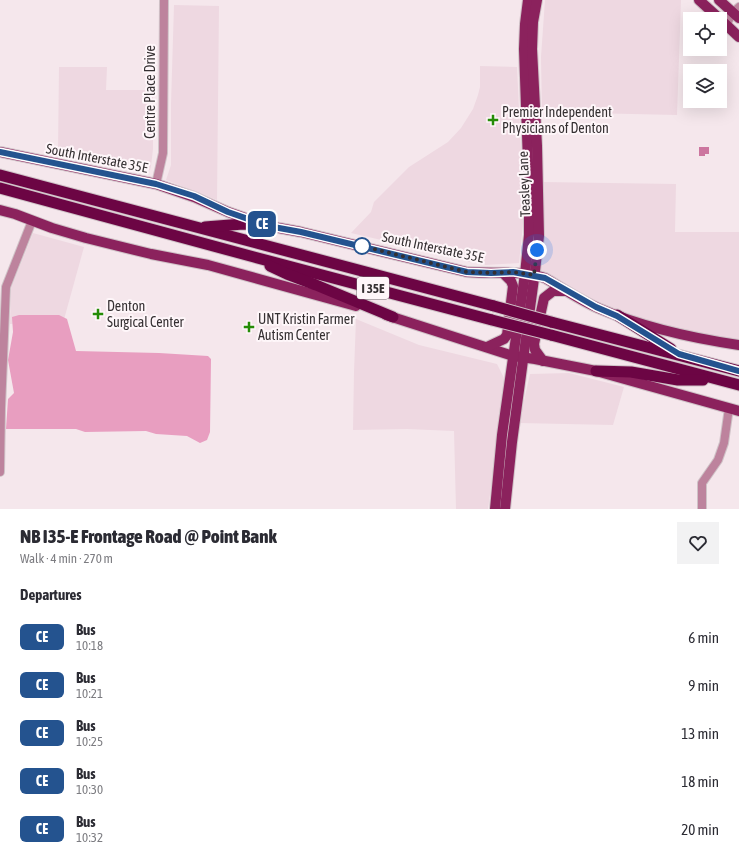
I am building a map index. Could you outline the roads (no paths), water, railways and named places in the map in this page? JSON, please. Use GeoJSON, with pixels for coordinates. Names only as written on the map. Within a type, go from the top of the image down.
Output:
{"type":"FeatureCollection","features":[{"type":"Feature","properties":{"kind":"highway","name":"I 35E"},"geometry":{"type":"LineString","coordinates":[[0,176],[198,227],[551,322],[739,370]]}},
{"type":"Feature","properties":{"kind":"highway","name":"I 35E"},"geometry":{"type":"LineString","coordinates":[[0,188],[254,257],[739,385]]}},
{"type":"Feature","properties":{"kind":"highway"},"geometry":{"type":"LineString","coordinates":[[0,195],[44,200]]}},
{"type":"Feature","properties":{"kind":"highway"},"geometry":{"type":"LineString","coordinates":[[198,227],[243,224],[268,226]]}},
{"type":"Feature","properties":{"kind":"highway"},"geometry":{"type":"LineString","coordinates":[[254,257],[287,274],[393,317]]}},
{"type":"Feature","properties":{"kind":"highway"},"geometry":{"type":"LineString","coordinates":[[617,316],[679,354]]}},
{"type":"Feature","properties":{"kind":"highway"},"geometry":{"type":"LineString","coordinates":[[596,371],[631,372],[678,380],[722,380]]}},
{"type":"Feature","properties":{"kind":"main road","name":"Teasley Lane"},"geometry":{"type":"LineString","coordinates":[[495,509],[502,435],[539,226],[533,191],[524,49],[528,0]]}},
{"type":"Feature","properties":{"kind":"main road","name":"Teasley Lane"},"geometry":{"type":"LineString","coordinates":[[533,191],[537,146],[532,49],[533,22],[537,0]]}},
{"type":"Feature","properties":{"kind":"main road"},"geometry":{"type":"LineString","coordinates":[[699,0],[712,12]]}},
{"type":"Feature","properties":{"kind":"main road"},"geometry":{"type":"LineString","coordinates":[[719,0],[737,13]]}},
{"type":"Feature","properties":{"kind":"main road"},"geometry":{"type":"LineString","coordinates":[[727,26],[739,37]]}},
{"type":"Feature","properties":{"kind":"main road","name":"South Interstate 35E"},"geometry":{"type":"LineString","coordinates":[[0,152],[156,184],[194,196],[228,212],[268,226],[301,232],[467,272],[513,272],[545,278],[596,307],[617,316],[664,330],[739,345]]}},
{"type":"Feature","properties":{"kind":"main road"},"geometry":{"type":"LineString","coordinates":[[0,210],[86,238],[151,254],[191,261],[228,270],[320,295],[517,357],[596,371],[739,411]]}},
{"type":"Feature","properties":{"kind":"main road"},"geometry":{"type":"LineString","coordinates":[[487,347],[504,339],[507,335],[513,286],[512,281],[503,273]]}},
{"type":"Feature","properties":{"kind":"main road"},"geometry":{"type":"LineString","coordinates":[[543,361],[535,350],[534,344],[544,298],[553,291],[560,290],[570,292]]}},
{"type":"Feature","properties":{"kind":"main road","name":"Teasley Lane"},"geometry":{"type":"LineString","coordinates":[[505,509],[512,442],[517,357]]}},
{"type":"Feature","properties":{"kind":"street","name":"Centre Place Drive"},"geometry":{"type":"LineString","coordinates":[[156,184],[163,154],[164,0]]}},
{"type":"Feature","properties":{"kind":"street"},"geometry":{"type":"LineString","coordinates":[[727,18],[737,13]]}},
{"type":"Feature","properties":{"kind":"street"},"geometry":{"type":"LineString","coordinates":[[0,472],[6,287],[32,221]]}},
{"type":"Feature","properties":{"kind":"street"},"geometry":{"type":"LineString","coordinates":[[702,509],[702,483],[718,460],[724,443],[729,408]]}},
{"type":"Feature","properties":{"kind":"place","name":"Premier Independent Physicians of Denton"},"geometry":{"type":"Point","coordinates":[493,120]}},
{"type":"Feature","properties":{"kind":"place","name":"Denton Surgical Center"},"geometry":{"type":"Point","coordinates":[98,314]}},
{"type":"Feature","properties":{"kind":"place","name":"UNT Kristin Farmer Autism Center"},"geometry":{"type":"Point","coordinates":[249,327]}}]}
